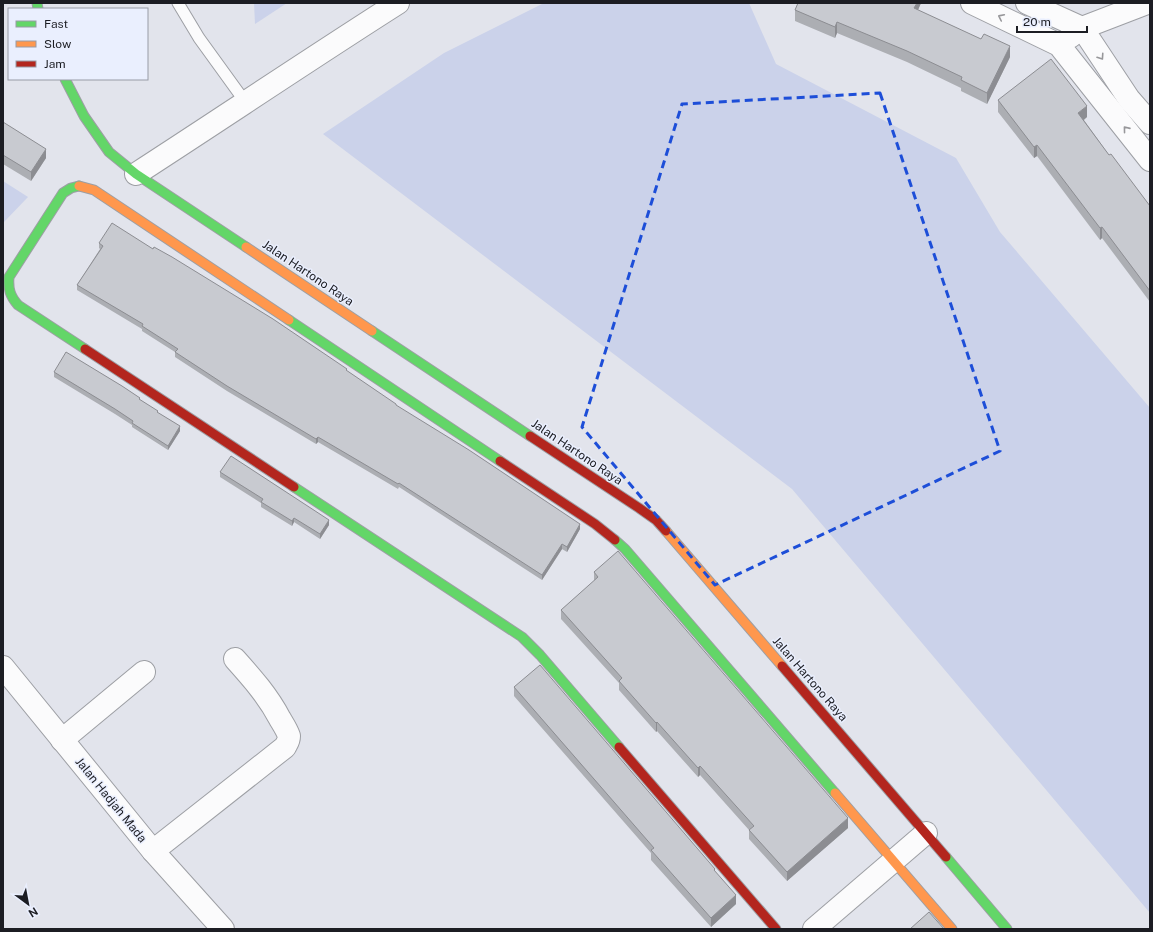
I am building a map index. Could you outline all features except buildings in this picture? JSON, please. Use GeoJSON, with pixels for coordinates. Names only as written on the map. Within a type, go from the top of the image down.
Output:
{"type":"FeatureCollection","features":[{"type":"Feature","properties":{"kind":"street"},"geometry":{"type":"LineString","coordinates":[[136,174],[398,3]]}},
{"type":"Feature","properties":{"kind":"street"},"geometry":{"type":"LineString","coordinates":[[972,3],[1059,44],[1150,160]]}},
{"type":"Feature","properties":{"kind":"street"},"geometry":{"type":"LineString","coordinates":[[1027,3],[1082,28],[1129,99],[1150,123]]}},
{"type":"Feature","properties":{"kind":"street"},"geometry":{"type":"LineString","coordinates":[[1059,44],[1082,28],[1147,3]]}},
{"type":"Feature","properties":{"kind":"street","name":"Jalan Hartono Raya"},"geometry":{"type":"LineString","coordinates":[[66,80],[84,116],[108,152],[136,174],[656,520],[1007,929]]}},
{"type":"Feature","properties":{"kind":"street"},"geometry":{"type":"LineString","coordinates":[[776,929],[540,655],[522,637],[18,305],[10,296],[8,287],[10,277],[63,193],[71,187],[76,186],[82,186],[94,190],[611,536],[625,549],[952,929]]}},
{"type":"Feature","properties":{"kind":"street"},"geometry":{"type":"LineString","coordinates":[[153,852],[285,747],[289,742],[286,729],[259,685],[235,659]]}},
{"type":"Feature","properties":{"kind":"street","name":"Jalan Hadjah Mada"},"geometry":{"type":"LineString","coordinates":[[3,667],[153,852],[224,929]]}},
{"type":"Feature","properties":{"kind":"street"},"geometry":{"type":"LineString","coordinates":[[62,740],[144,672]]}},
{"type":"Feature","properties":{"kind":"street"},"geometry":{"type":"LineString","coordinates":[[814,929],[926,833]]}},
{"type":"Feature","properties":{"kind":"lane"},"geometry":{"type":"LineString","coordinates":[[178,3],[199,38],[246,103]]}},
{"type":"Feature","properties":{"kind":"highlighted area"},"geometry":{"type":"Polygon","coordinates":[[[880,93],[1000,451],[715,585],[582,427],[682,104],[880,93]]]}},
{"type":"Feature","properties":{"kind":"shaded area"},"geometry":{"type":"Polygon","coordinates":[[[254,3],[287,3],[255,24],[254,3]]]}},
{"type":"Feature","properties":{"kind":"shaded area"},"geometry":{"type":"Polygon","coordinates":[[[544,3],[749,3],[776,64],[956,158],[1000,232],[1150,408],[1150,913],[792,489],[323,134],[444,53],[544,3]]]}},
{"type":"Feature","properties":{"kind":"shaded area"},"geometry":{"type":"Polygon","coordinates":[[[3,181],[28,197],[3,223],[3,181]]]}},
{"type":"Feature","properties":{"kind":"traffic: fast"},"geometry":{"type":"LineString","coordinates":[[37,3],[38,8]]}},
{"type":"Feature","properties":{"kind":"traffic: fast"},"geometry":{"type":"LineString","coordinates":[[66,80],[84,116],[109,152],[136,174],[246,247]]}},
{"type":"Feature","properties":{"kind":"traffic: fast"},"geometry":{"type":"LineString","coordinates":[[79,186],[71,188],[63,193],[9,277],[9,285],[11,295],[18,305],[85,349]]}},
{"type":"Feature","properties":{"kind":"traffic: fast"},"geometry":{"type":"LineString","coordinates":[[289,320],[500,461]]}},
{"type":"Feature","properties":{"kind":"traffic: fast"},"geometry":{"type":"LineString","coordinates":[[372,331],[530,436]]}},
{"type":"Feature","properties":{"kind":"traffic: fast"},"geometry":{"type":"LineString","coordinates":[[294,487],[522,637],[540,655],[619,747]]}},
{"type":"Feature","properties":{"kind":"traffic: fast"},"geometry":{"type":"LineString","coordinates":[[615,540],[625,549],[835,793]]}},
{"type":"Feature","properties":{"kind":"traffic: fast"},"geometry":{"type":"LineString","coordinates":[[946,857],[1007,929]]}},
{"type":"Feature","properties":{"kind":"traffic: slow"},"geometry":{"type":"LineString","coordinates":[[79,186],[94,190],[289,320]]}},
{"type":"Feature","properties":{"kind":"traffic: slow"},"geometry":{"type":"LineString","coordinates":[[246,247],[372,331]]}},
{"type":"Feature","properties":{"kind":"traffic: slow"},"geometry":{"type":"LineString","coordinates":[[666,531],[782,666]]}},
{"type":"Feature","properties":{"kind":"traffic: slow"},"geometry":{"type":"LineString","coordinates":[[835,793],[952,929]]}},
{"type":"Feature","properties":{"kind":"traffic: jam"},"geometry":{"type":"LineString","coordinates":[[85,349],[294,487]]}},
{"type":"Feature","properties":{"kind":"traffic: jam"},"geometry":{"type":"LineString","coordinates":[[530,436],[639,508],[656,520],[666,531]]}},
{"type":"Feature","properties":{"kind":"traffic: jam"},"geometry":{"type":"LineString","coordinates":[[500,461],[595,524],[615,540]]}},
{"type":"Feature","properties":{"kind":"traffic: jam"},"geometry":{"type":"LineString","coordinates":[[782,666],[946,857]]}},
{"type":"Feature","properties":{"kind":"traffic: jam"},"geometry":{"type":"LineString","coordinates":[[619,747],[776,929]]}}]}
